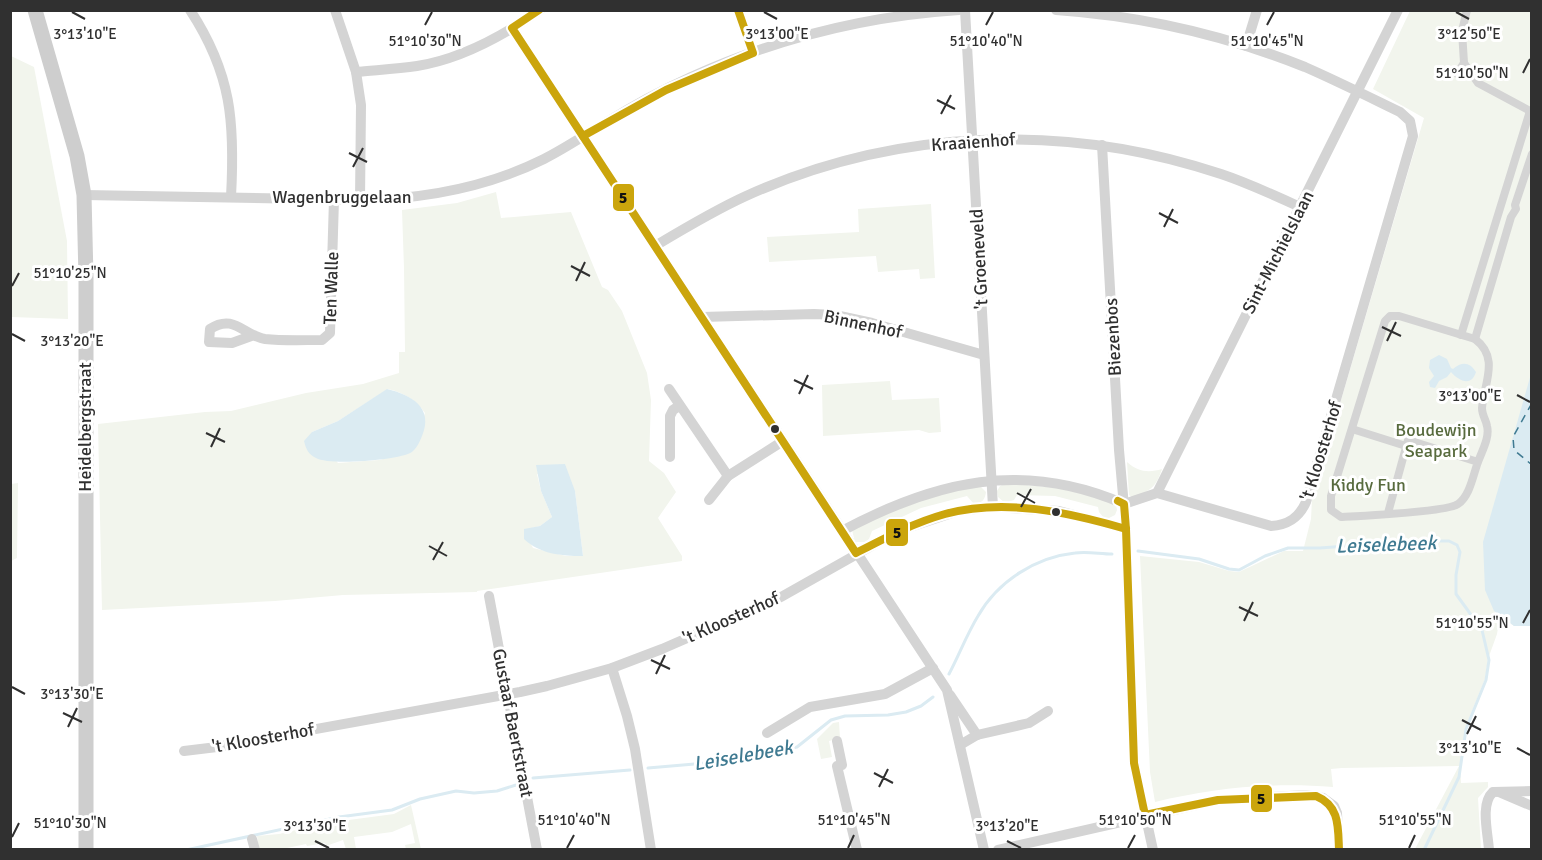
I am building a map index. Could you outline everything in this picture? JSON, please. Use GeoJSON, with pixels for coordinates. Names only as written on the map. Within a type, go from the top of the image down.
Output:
{"type":"FeatureCollection","features":[{"type":"Feature","properties":{"kind":"main road","name":"Heidelbergstraat"},"geometry":{"type":"LineString","coordinates":[[35,10],[77,156],[84,195],[86,849]]}},
{"type":"Feature","properties":{"kind":"street"},"geometry":{"type":"LineString","coordinates":[[190,10],[204,32],[225,82],[231,112],[233,152],[231,197]]}},
{"type":"Feature","properties":{"kind":"street"},"geometry":{"type":"LineString","coordinates":[[335,10],[356,72],[361,105],[360,200]]}},
{"type":"Feature","properties":{"kind":"street"},"geometry":{"type":"LineString","coordinates":[[356,72],[418,66],[449,58],[480,46],[540,10]]}},
{"type":"Feature","properties":{"kind":"street"},"geometry":{"type":"LineString","coordinates":[[738,10],[753,52]]}},
{"type":"Feature","properties":{"kind":"street","name":"Wagenbruggelaan"},"geometry":{"type":"LineString","coordinates":[[84,195],[360,200],[430,195],[475,186],[531,165],[665,89],[753,52],[850,25],[959,10]]}},
{"type":"Feature","properties":{"kind":"street","name":"'t Groeneveld"},"geometry":{"type":"LineString","coordinates":[[965,10],[993,507]]}},
{"type":"Feature","properties":{"kind":"street"},"geometry":{"type":"LineString","coordinates":[[1056,10],[1157,23],[1246,46],[1305,68],[1358,92]]}},
{"type":"Feature","properties":{"kind":"street"},"geometry":{"type":"LineString","coordinates":[[1246,46],[1257,10]]}},
{"type":"Feature","properties":{"kind":"street","name":"Sint-Michielslaan"},"geometry":{"type":"LineString","coordinates":[[1157,493],[1398,10]]}},
{"type":"Feature","properties":{"kind":"street"},"geometry":{"type":"LineString","coordinates":[[1457,74],[1464,63],[1467,10]]}},
{"type":"Feature","properties":{"kind":"street"},"geometry":{"type":"LineString","coordinates":[[512,28],[977,735]]}},
{"type":"Feature","properties":{"kind":"street"},"geometry":{"type":"LineString","coordinates":[[1461,335],[1531,111],[1478,83],[1464,63]]}},
{"type":"Feature","properties":{"kind":"street","name":"'t Kloosterhof"},"geometry":{"type":"LineString","coordinates":[[1157,493],[1271,526],[1289,523],[1303,510],[1413,136],[1410,121],[1406,116],[1358,92]]}},
{"type":"Feature","properties":{"kind":"street","name":"Kraaienhof"},"geometry":{"type":"LineString","coordinates":[[655,246],[734,202],[811,171],[890,151],[972,139],[1039,139],[1102,145],[1150,154],[1212,171],[1300,207]]}},
{"type":"Feature","properties":{"kind":"street","name":"Biezenbos"},"geometry":{"type":"LineString","coordinates":[[1102,145],[1126,529]]}},
{"type":"Feature","properties":{"kind":"street"},"geometry":{"type":"LineString","coordinates":[[1475,339],[1532,154]]}},
{"type":"Feature","properties":{"kind":"street","name":"Ten Walle"},"geometry":{"type":"LineString","coordinates":[[254,335],[267,339],[322,340],[330,333],[334,199]]}},
{"type":"Feature","properties":{"kind":"street"},"geometry":{"type":"LineString","coordinates":[[1502,202],[1512,201],[1515,205]]}},
{"type":"Feature","properties":{"kind":"street"},"geometry":{"type":"LineString","coordinates":[[1499,213],[1507,218],[1511,217]]}},
{"type":"Feature","properties":{"kind":"street","name":"Binnenhof"},"geometry":{"type":"LineString","coordinates":[[702,317],[835,315],[984,354]]}},
{"type":"Feature","properties":{"kind":"street"},"geometry":{"type":"LineString","coordinates":[[1390,316],[1399,316],[1475,339],[1487,353],[1490,371],[1482,411],[1488,427],[1466,496],[1457,505],[1444,508],[1341,518],[1331,510],[1331,496],[1385,321],[1390,316]]}},
{"type":"Feature","properties":{"kind":"street"},"geometry":{"type":"LineString","coordinates":[[669,389],[728,476]]}},
{"type":"Feature","properties":{"kind":"street"},"geometry":{"type":"LineString","coordinates":[[670,457],[670,416],[679,406]]}},
{"type":"Feature","properties":{"kind":"street"},"geometry":{"type":"LineString","coordinates":[[1352,429],[1406,446]]}},
{"type":"Feature","properties":{"kind":"street"},"geometry":{"type":"LineString","coordinates":[[1389,513],[1408,440],[1478,462]]}},
{"type":"Feature","properties":{"kind":"street"},"geometry":{"type":"LineString","coordinates":[[709,501],[728,476],[783,441]]}},
{"type":"Feature","properties":{"kind":"street"},"geometry":{"type":"LineString","coordinates":[[842,531],[911,498],[945,488],[992,481],[1047,482],[1065,485],[1099,493],[1124,504],[1157,493]]}},
{"type":"Feature","properties":{"kind":"street","name":"'t Kloosterhof"},"geometry":{"type":"LineString","coordinates":[[183,751],[217,747],[547,686],[612,668],[662,650],[780,597],[898,531],[958,511],[993,507],[1059,511],[1126,529]]}},
{"type":"Feature","properties":{"kind":"street"},"geometry":{"type":"LineString","coordinates":[[1126,529],[1134,763],[1153,849]]}},
{"type":"Feature","properties":{"kind":"street","name":"Gustaaf Baertstraat"},"geometry":{"type":"LineString","coordinates":[[489,596],[537,849]]}},
{"type":"Feature","properties":{"kind":"street"},"geometry":{"type":"LineString","coordinates":[[612,668],[627,716],[651,849]]}},
{"type":"Feature","properties":{"kind":"street"},"geometry":{"type":"LineString","coordinates":[[767,733],[810,707],[885,694],[933,668]]}},
{"type":"Feature","properties":{"kind":"street"},"geometry":{"type":"LineString","coordinates":[[947,690],[984,849]]}},
{"type":"Feature","properties":{"kind":"street"},"geometry":{"type":"LineString","coordinates":[[960,745],[977,735],[1029,723],[1048,711]]}},
{"type":"Feature","properties":{"kind":"street"},"geometry":{"type":"LineString","coordinates":[[837,741],[842,765],[837,766],[857,849]]}},
{"type":"Feature","properties":{"kind":"street"},"geometry":{"type":"LineString","coordinates":[[1489,849],[1487,800],[1493,792],[1532,791]]}},
{"type":"Feature","properties":{"kind":"street"},"geometry":{"type":"LineString","coordinates":[[1498,792],[1532,806]]}},
{"type":"Feature","properties":{"kind":"street"},"geometry":{"type":"LineString","coordinates":[[998,849],[1218,800],[1316,796],[1328,800],[1334,806],[1339,849]]}},
{"type":"Feature","properties":{"kind":"green space"},"geometry":{"type":"Polygon","coordinates":[[[1410,11],[1531,11],[1531,626],[1514,626],[1495,612],[1497,634],[1488,659],[1485,679],[1465,728],[1460,766],[1461,783],[1488,782],[1488,787],[1478,798],[1481,849],[1415,849],[1459,766],[1331,769],[1333,787],[1288,785],[1243,787],[1155,802],[1150,772],[1140,556],[1199,562],[1239,572],[1284,551],[1303,551],[1311,519],[1312,499],[1424,118],[1373,89],[1410,11]]]}},
{"type":"Feature","properties":{"kind":"green space"},"geometry":{"type":"Polygon","coordinates":[[[11,56],[34,67],[67,241],[68,319],[11,317],[11,56]]]}},
{"type":"Feature","properties":{"kind":"green space"},"geometry":{"type":"Polygon","coordinates":[[[496,192],[501,218],[571,212],[602,287],[608,290],[622,311],[647,373],[651,400],[649,461],[664,473],[676,492],[658,518],[682,556],[682,561],[477,592],[343,595],[102,610],[98,424],[231,411],[306,393],[363,384],[399,373],[399,352],[405,352],[402,210],[457,203],[496,192]],[[388,389],[338,421],[312,432],[338,463],[379,460],[412,452],[425,413],[409,397],[388,389]],[[537,474],[541,491],[552,517],[540,526],[524,530],[533,548],[566,556],[583,556],[575,491],[537,474]]]}},
{"type":"Feature","properties":{"kind":"green space"},"geometry":{"type":"Polygon","coordinates":[[[931,204],[935,278],[920,279],[919,269],[878,272],[876,256],[769,262],[767,237],[859,232],[858,209],[931,204]]]}},
{"type":"Feature","properties":{"kind":"green space"},"geometry":{"type":"Polygon","coordinates":[[[890,381],[892,400],[939,398],[941,432],[929,433],[919,430],[823,436],[822,385],[890,381]]]}},
{"type":"Feature","properties":{"kind":"green space"},"geometry":{"type":"Polygon","coordinates":[[[1127,462],[1144,471],[1162,469],[1152,488],[1132,497],[1129,495],[1127,462]]]}},
{"type":"Feature","properties":{"kind":"green space"},"geometry":{"type":"Polygon","coordinates":[[[18,483],[17,558],[11,561],[11,484],[18,483]]]}},
{"type":"Feature","properties":{"kind":"green space"},"geometry":{"type":"Polygon","coordinates":[[[1007,483],[1084,493],[1116,505],[1117,510],[1115,515],[1104,518],[1098,507],[1055,496],[1017,495],[1014,500],[1005,503],[998,497],[997,491],[1000,486],[1007,483]]]}},
{"type":"Feature","properties":{"kind":"green space"},"geometry":{"type":"Polygon","coordinates":[[[979,485],[986,492],[983,501],[979,503],[974,504],[967,496],[921,508],[872,531],[865,542],[855,542],[852,530],[915,500],[979,485]]]}},
{"type":"Feature","properties":{"kind":"green space"},"geometry":{"type":"Polygon","coordinates":[[[839,722],[840,738],[829,741],[832,757],[821,759],[817,739],[833,723],[839,722]]]}},
{"type":"Feature","properties":{"kind":"green space"},"geometry":{"type":"Polygon","coordinates":[[[411,805],[421,849],[406,849],[405,845],[415,843],[411,824],[392,832],[354,837],[356,849],[346,849],[343,840],[326,846],[325,843],[307,846],[306,844],[287,849],[259,849],[257,836],[279,834],[326,823],[394,814],[411,805]]]}},
{"type":"Feature","properties":{"kind":"shaded area"},"geometry":{"type":"Polygon","coordinates":[[[1439,355],[1447,359],[1453,369],[1463,364],[1471,366],[1476,372],[1474,377],[1464,381],[1451,372],[1439,381],[1435,388],[1430,387],[1429,382],[1434,376],[1429,368],[1430,360],[1439,355]]]}},
{"type":"Feature","properties":{"kind":"shaded area"},"geometry":{"type":"Polygon","coordinates":[[[1531,374],[1531,626],[1514,626],[1494,611],[1485,590],[1483,542],[1531,374]]]}},
{"type":"Feature","properties":{"kind":"shaded area"},"geometry":{"type":"Polygon","coordinates":[[[387,389],[412,399],[423,410],[425,426],[412,452],[394,457],[349,462],[324,460],[309,453],[304,441],[312,432],[338,421],[387,389]]]}},
{"type":"Feature","properties":{"kind":"shaded area"},"geometry":{"type":"Polygon","coordinates":[[[565,464],[575,491],[583,556],[551,553],[537,548],[524,539],[524,529],[540,526],[552,517],[541,491],[536,465],[565,464]]]}},
{"type":"Feature","properties":{"kind":"waterway","name":"Leiselebeek"},"geometry":{"type":"LineString","coordinates":[[1138,551],[1199,559],[1239,570],[1265,556],[1288,548],[1413,541],[1449,541],[1457,545],[1460,552],[1456,575],[1456,594],[1482,630],[1489,660],[1486,680],[1466,729],[1459,777],[1424,850]]}},
{"type":"Feature","properties":{"kind":"waterway","name":"Leiselebeek"},"geometry":{"type":"LineString","coordinates":[[949,674],[986,603],[1019,573],[1032,565],[1060,555],[1084,552],[1112,554]]}},
{"type":"Feature","properties":{"kind":"waterway","name":"Leiselebeek"},"geometry":{"type":"LineString","coordinates":[[648,768],[706,763],[760,749],[784,750],[797,747],[831,720],[845,716],[888,715],[906,712],[921,706],[933,697]]}},
{"type":"Feature","properties":{"kind":"waterway","name":"Leiselebeek"},"geometry":{"type":"LineString","coordinates":[[533,778],[630,770]]}},
{"type":"Feature","properties":{"kind":"waterway","name":"Leiselebeek"},"geometry":{"type":"LineString","coordinates":[[186,850],[339,817],[392,810],[420,799],[456,791],[474,793],[497,791],[516,785]]}},
{"type":"Feature","properties":{"kind":"ferry route"},"geometry":{"type":"LineString","coordinates":[[1532,403],[1513,437],[1514,450],[1532,465]]}},
{"type":"Feature","properties":{"kind":"transit line","name":"5"},"geometry":{"type":"LineString","coordinates":[[539,10],[512,28],[856,553],[899,531],[933,518],[968,509],[990,507],[1036,509],[1081,517],[1126,529]]}},
{"type":"Feature","properties":{"kind":"transit line","name":"5"},"geometry":{"type":"LineString","coordinates":[[583,136],[666,90],[753,53],[738,10]]}},
{"type":"Feature","properties":{"kind":"transit line","name":"5"},"geometry":{"type":"LineString","coordinates":[[1118,501],[1124,504],[1126,529],[1134,763],[1145,815]]}},
{"type":"Feature","properties":{"kind":"transit line","name":"5"},"geometry":{"type":"LineString","coordinates":[[1145,815],[1218,800],[1316,796],[1324,800],[1334,811],[1338,825],[1339,850]]}},
{"type":"Feature","properties":{"kind":"park label","name":"Boudewijn Seapark"},"geometry":{"type":"Point","coordinates":[1436,440]}},
{"type":"Feature","properties":{"kind":"park label","name":"Kiddy Fun"},"geometry":{"type":"Point","coordinates":[1368,485]}}]}
